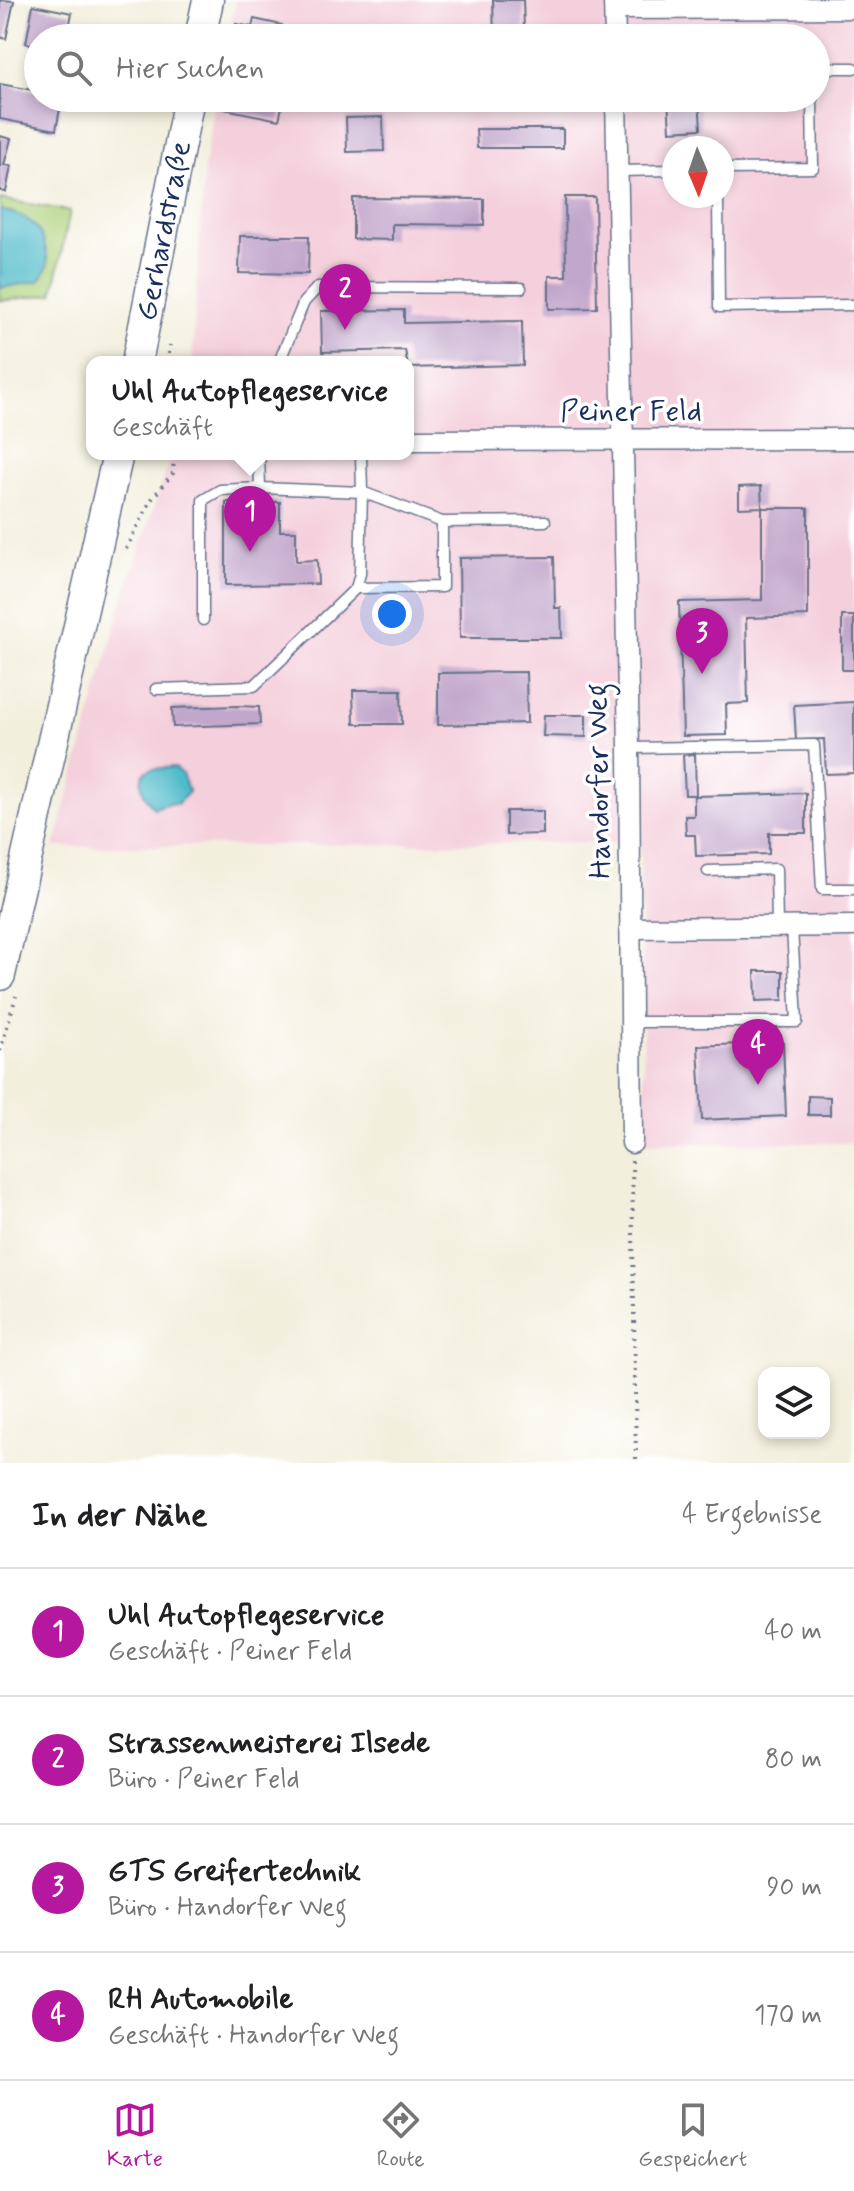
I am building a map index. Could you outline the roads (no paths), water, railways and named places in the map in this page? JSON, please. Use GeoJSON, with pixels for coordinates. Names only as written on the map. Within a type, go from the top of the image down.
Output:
{"type":"FeatureCollection","features":[{"type":"Feature","properties":{"kind":"main road"},"geometry":{"type":"LineString","coordinates":[[203,24],[208,0]]}},
{"type":"Feature","properties":{"kind":"main road","name":"Gerhardstraße"},"geometry":{"type":"LineString","coordinates":[[138,356],[186,112]]}},
{"type":"Feature","properties":{"kind":"main road"},"geometry":{"type":"LineString","coordinates":[[0,975],[117,460]]}},
{"type":"Feature","properties":{"kind":"street"},"geometry":{"type":"LineString","coordinates":[[614,5],[854,8]]}},
{"type":"Feature","properties":{"kind":"street","name":"Handorfer Weg"},"geometry":{"type":"LineString","coordinates":[[616,112],[629,748],[632,1143]]}},
{"type":"Feature","properties":{"kind":"street","name":"Peiner Feld"},"geometry":{"type":"LineString","coordinates":[[414,440],[854,439]]}},
{"type":"Feature","properties":{"kind":"street"},"geometry":{"type":"LineString","coordinates":[[630,928],[854,926]]}},
{"type":"Feature","properties":{"kind":"lane"},"geometry":{"type":"LineString","coordinates":[[830,68],[854,68]]}},
{"type":"Feature","properties":{"kind":"lane"},"geometry":{"type":"LineString","coordinates":[[734,169],[813,168],[812,112]]}},
{"type":"Feature","properties":{"kind":"lane"},"geometry":{"type":"LineString","coordinates":[[617,171],[662,170]]}},
{"type":"Feature","properties":{"kind":"lane"},"geometry":{"type":"LineString","coordinates":[[718,208],[719,307],[854,305]]}},
{"type":"Feature","properties":{"kind":"lane"},"geometry":{"type":"LineString","coordinates":[[282,356],[304,302],[318,287],[521,288]]}},
{"type":"Feature","properties":{"kind":"lane"},"geometry":{"type":"LineString","coordinates":[[259,460],[260,488]]}},
{"type":"Feature","properties":{"kind":"lane"},"geometry":{"type":"LineString","coordinates":[[156,689],[254,686],[356,588],[360,574],[361,460]]}},
{"type":"Feature","properties":{"kind":"lane"},"geometry":{"type":"LineString","coordinates":[[203,620],[203,500],[220,490],[260,488],[362,492],[442,522],[545,521]]}},
{"type":"Feature","properties":{"kind":"lane"},"geometry":{"type":"LineString","coordinates":[[356,588],[442,587],[442,522]]}},
{"type":"Feature","properties":{"kind":"lane"},"geometry":{"type":"LineString","coordinates":[[629,748],[814,745],[822,889],[854,889]]}},
{"type":"Feature","properties":{"kind":"lane"},"geometry":{"type":"LineString","coordinates":[[631,1022],[797,1022],[776,869],[708,871]]}},
{"type":"Feature","properties":{"kind":"water"},"geometry":{"type":"Polygon","coordinates":[[[0,210],[24,218],[40,233],[47,263],[39,281],[0,288],[0,210]]]}},
{"type":"Feature","properties":{"kind":"water"},"geometry":{"type":"Polygon","coordinates":[[[174,767],[182,774],[189,792],[177,804],[154,808],[144,793],[143,776],[146,771],[174,767]]]}},
{"type":"Feature","properties":{"kind":"place","name":"Strassenmeisterei Ilsede"},"geometry":{"type":"Point","coordinates":[345,330]}},
{"type":"Feature","properties":{"kind":"place","name":"Uhl Autopflegeservice"},"geometry":{"type":"Point","coordinates":[250,552]}},
{"type":"Feature","properties":{"kind":"place","name":"GTS Greifertechnik"},"geometry":{"type":"Point","coordinates":[702,674]}},
{"type":"Feature","properties":{"kind":"place","name":"RH Automobile"},"geometry":{"type":"Point","coordinates":[758,1085]}}]}
